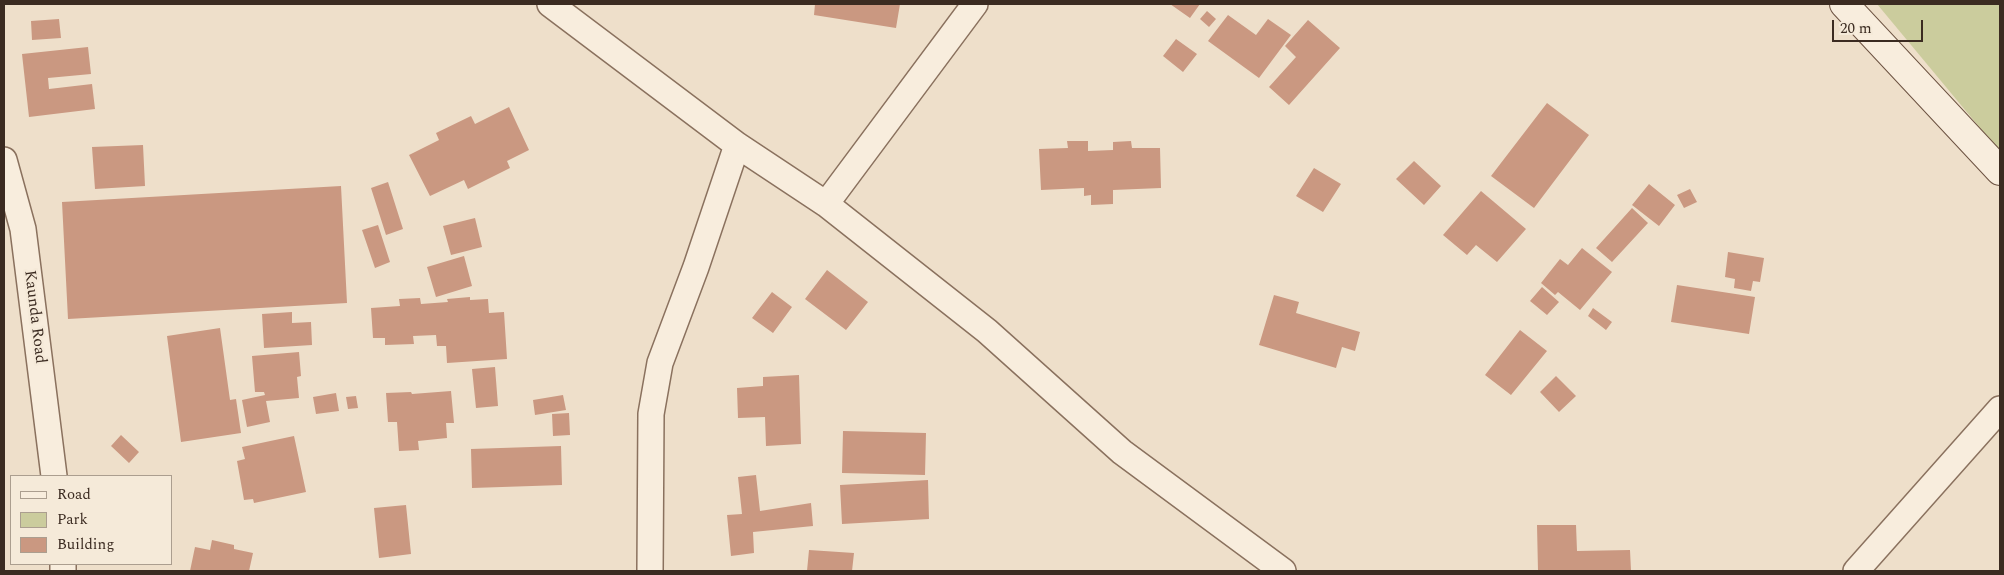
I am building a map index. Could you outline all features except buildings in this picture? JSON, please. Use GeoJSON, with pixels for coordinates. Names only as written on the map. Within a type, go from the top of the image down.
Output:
{"type":"FeatureCollection","features":[{"type":"Feature","properties":{"kind":"street"},"geometry":{"type":"LineString","coordinates":[[550,4],[737,145],[826,204],[987,332],[1122,452],[1283,571]]}},
{"type":"Feature","properties":{"kind":"street"},"geometry":{"type":"LineString","coordinates":[[826,204],[975,4]]}},
{"type":"Feature","properties":{"kind":"street"},"geometry":{"type":"LineString","coordinates":[[1844,4],[2000,171]]}},
{"type":"Feature","properties":{"kind":"street"},"geometry":{"type":"LineString","coordinates":[[650,571],[651,414],[660,363],[696,267],[737,145]]}},
{"type":"Feature","properties":{"kind":"street","name":"Kaunda Road"},"geometry":{"type":"LineString","coordinates":[[4,160],[23,229],[54,475]]}},
{"type":"Feature","properties":{"kind":"street"},"geometry":{"type":"LineString","coordinates":[[1856,571],[2000,409]]}},
{"type":"Feature","properties":{"kind":"green space"},"geometry":{"type":"Polygon","coordinates":[[[1877,4],[2000,4],[2000,152],[1877,4]]]}}]}
